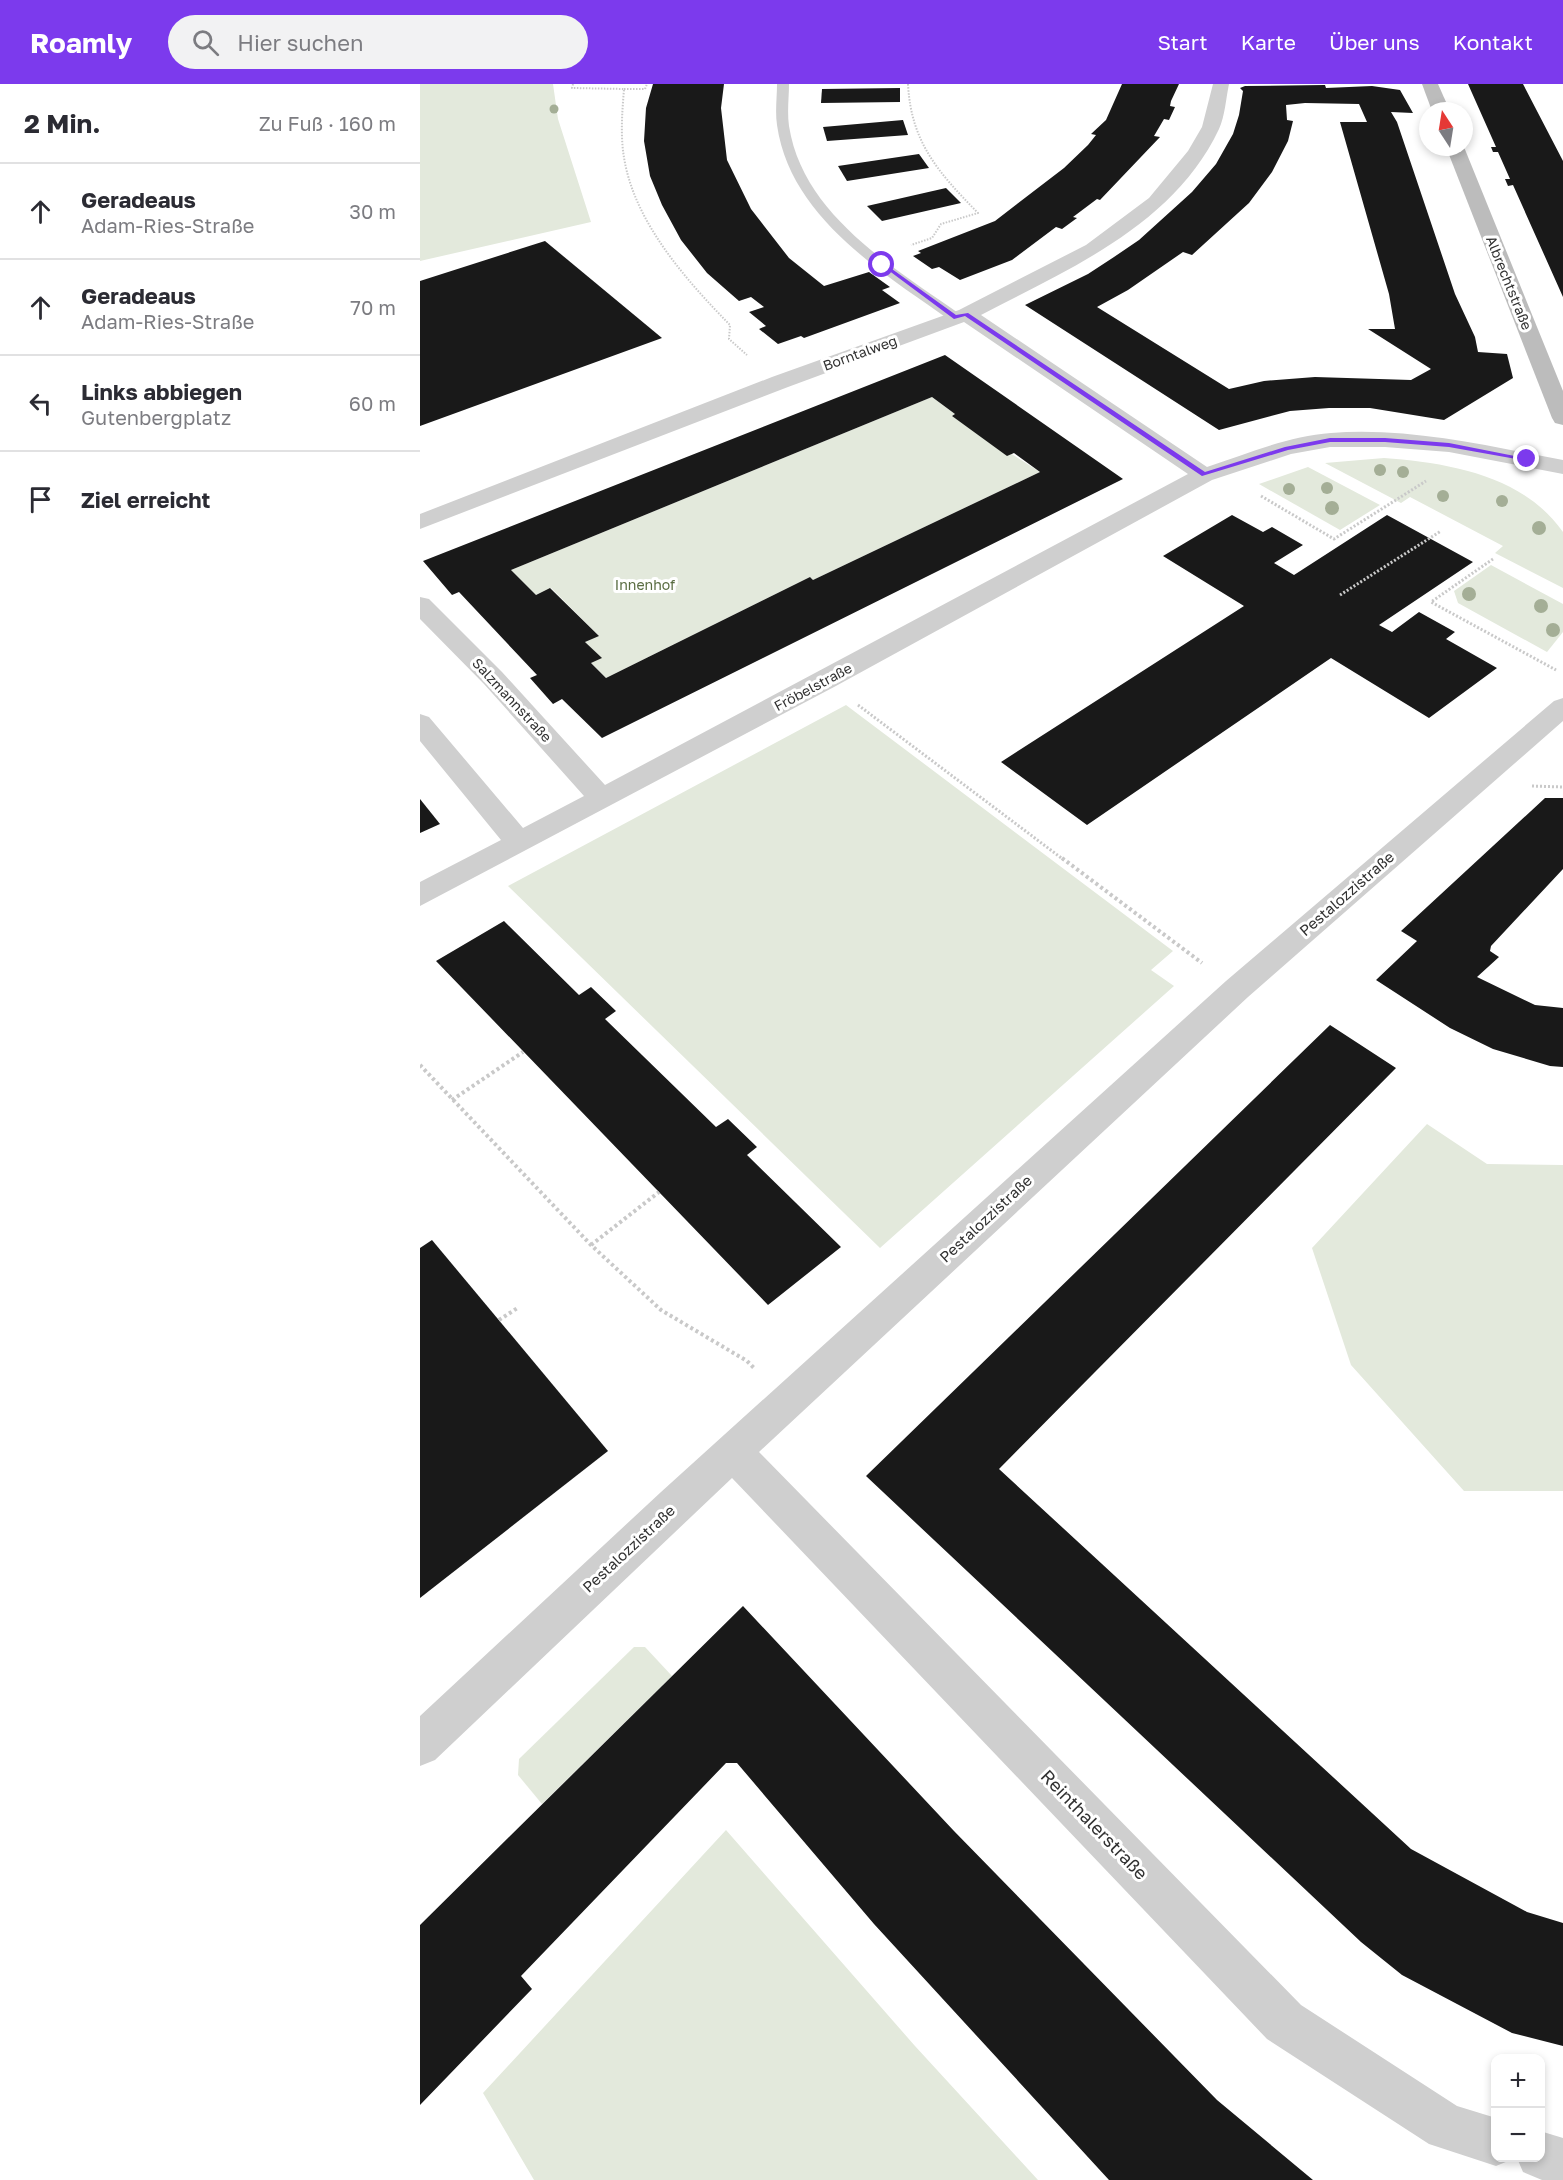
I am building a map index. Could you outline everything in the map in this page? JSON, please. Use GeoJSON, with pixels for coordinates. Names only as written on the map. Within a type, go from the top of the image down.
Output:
{"type":"FeatureCollection","features":[{"type":"Feature","properties":{"kind":"main road"},"geometry":{"type":"LineString","coordinates":[[1430,84],[1437,102]]}},
{"type":"Feature","properties":{"kind":"main road","name":"Albrechtstraße"},"geometry":{"type":"LineString","coordinates":[[1459,156],[1563,418]]}},
{"type":"Feature","properties":{"kind":"street","name":"Borntalweg"},"geometry":{"type":"LineString","coordinates":[[420,522],[780,382],[961,316],[1093,249],[1156,202],[1196,153],[1211,127],[1221,84]]}},
{"type":"Feature","properties":{"kind":"street"},"geometry":{"type":"LineString","coordinates":[[961,316],[1204,475]]}},
{"type":"Feature","properties":{"kind":"street","name":"Fröbelstraße"},"geometry":{"type":"LineString","coordinates":[[420,895],[825,681],[1204,475],[1287,448],[1330,440],[1385,440],[1474,449],[1563,467]]}},
{"type":"Feature","properties":{"kind":"street","name":"Salzmannstraße"},"geometry":{"type":"LineString","coordinates":[[420,604],[493,678],[601,798]]}},
{"type":"Feature","properties":{"kind":"street","name":"Pestalozzistraße"},"geometry":{"type":"LineString","coordinates":[[420,1745],[1237,989],[1563,707]]}},
{"type":"Feature","properties":{"kind":"street"},"geometry":{"type":"LineString","coordinates":[[420,723],[519,842]]}},
{"type":"Feature","properties":{"kind":"street","name":"Reinthalerstraße"},"geometry":{"type":"LineString","coordinates":[[734,1453],[1284,2022],[1446,2127],[1491,2140]]}},
{"type":"Feature","properties":{"kind":"street"},"geometry":{"type":"LineString","coordinates":[[1545,2157],[1563,2162]]}},
{"type":"Feature","properties":{"kind":"lane"},"geometry":{"type":"LineString","coordinates":[[783,84],[783,130],[802,182],[822,211],[872,257],[961,316]]}},
{"type":"Feature","properties":{"kind":"path"},"geometry":{"type":"LineString","coordinates":[[573,84],[572,88],[624,89],[645,89],[647,84]]}},
{"type":"Feature","properties":{"kind":"path"},"geometry":{"type":"LineString","coordinates":[[908,84],[908,103],[916,135],[939,170],[978,213],[941,224],[932,238]]}},
{"type":"Feature","properties":{"kind":"path"},"geometry":{"type":"LineString","coordinates":[[624,89],[620,122],[628,175],[657,233],[697,290],[730,325],[729,339],[780,382]]}},
{"type":"Feature","properties":{"kind":"path"},"geometry":{"type":"LineString","coordinates":[[1255,492],[1334,539],[1474,449]]}},
{"type":"Feature","properties":{"kind":"path"},"geometry":{"type":"LineString","coordinates":[[1340,595],[1441,531]]}},
{"type":"Feature","properties":{"kind":"path"},"geometry":{"type":"LineString","coordinates":[[1493,559],[1431,602],[1563,674]]}},
{"type":"Feature","properties":{"kind":"path"},"geometry":{"type":"LineString","coordinates":[[875,718],[1168,938]]}},
{"type":"Feature","properties":{"kind":"path"},"geometry":{"type":"LineString","coordinates":[[451,1100],[523,1052]]}},
{"type":"Feature","properties":{"kind":"path"},"geometry":{"type":"LineString","coordinates":[[420,1065],[591,1245],[661,1310],[747,1361]]}},
{"type":"Feature","properties":{"kind":"path"},"geometry":{"type":"LineString","coordinates":[[591,1245],[659,1192]]}},
{"type":"Feature","properties":{"kind":"path"},"geometry":{"type":"LineString","coordinates":[[498,1320],[519,1307]]}},
{"type":"Feature","properties":{"kind":"green space"},"geometry":{"type":"Polygon","coordinates":[[[420,84],[553,84],[558,119],[591,222],[420,261],[420,84]]]}},
{"type":"Feature","properties":{"kind":"green space","name":"Innenhof"},"geometry":{"type":"Polygon","coordinates":[[[932,397],[955,414],[952,416],[1040,472],[813,580],[810,577],[606,678],[591,663],[601,658],[585,642],[598,635],[551,588],[536,595],[511,570],[932,397]]]}},
{"type":"Feature","properties":{"kind":"green space"},"geometry":{"type":"Polygon","coordinates":[[[1384,458],[1459,469],[1506,485],[1527,497],[1563,532],[1563,588],[1495,553],[1503,546],[1410,497],[1401,503],[1325,463],[1384,458]]]}},
{"type":"Feature","properties":{"kind":"green space"},"geometry":{"type":"Polygon","coordinates":[[[1308,467],[1380,505],[1340,530],[1259,484],[1308,467]]]}},
{"type":"Feature","properties":{"kind":"green space"},"geometry":{"type":"Polygon","coordinates":[[[1491,565],[1563,604],[1563,632],[1547,652],[1458,603],[1454,591],[1491,565]]]}},
{"type":"Feature","properties":{"kind":"green space"},"geometry":{"type":"Polygon","coordinates":[[[846,705],[1173,951],[1151,970],[1174,986],[880,1248],[508,886],[846,705]]]}},
{"type":"Feature","properties":{"kind":"green space"},"geometry":{"type":"Polygon","coordinates":[[[1427,1124],[1487,1164],[1563,1165],[1563,1491],[1464,1491],[1351,1365],[1312,1248],[1427,1124]]]}},
{"type":"Feature","properties":{"kind":"green space"},"geometry":{"type":"Polygon","coordinates":[[[634,1647],[645,1647],[672,1676],[542,1804],[518,1775],[519,1759],[634,1647]]]}},
{"type":"Feature","properties":{"kind":"green space"},"geometry":{"type":"Polygon","coordinates":[[[726,1830],[915,2046],[1038,2180],[534,2180],[483,2093],[726,1830]]]}},
{"type":"Feature","properties":{"kind":"building"},"geometry":{"type":"Polygon","coordinates":[[[653,84],[724,84],[721,108],[727,160],[751,209],[789,258],[824,286],[869,272],[890,287],[882,290],[900,303],[804,338],[801,336],[778,344],[759,329],[766,326],[749,312],[764,307],[751,297],[739,301],[707,273],[681,240],[662,205],[650,176],[644,141],[646,108],[653,84]]]}},
{"type":"Feature","properties":{"kind":"building"},"geometry":{"type":"Polygon","coordinates":[[[1122,84],[1179,84],[1171,101],[1170,106],[1175,107],[1169,120],[1164,119],[1154,136],[1160,137],[1100,200],[1097,199],[1073,217],[1077,218],[1062,229],[1056,227],[1012,260],[960,280],[939,267],[932,269],[913,256],[921,253],[918,251],[995,221],[1064,168],[1096,135],[1091,134],[1106,120],[1122,84]]]}},
{"type":"Feature","properties":{"kind":"building"},"geometry":{"type":"Polygon","coordinates":[[[1468,84],[1523,84],[1563,161],[1563,297],[1513,185],[1508,186],[1505,179],[1510,179],[1498,152],[1493,152],[1491,147],[1496,147],[1468,84]]]}},
{"type":"Feature","properties":{"kind":"building"},"geometry":{"type":"Polygon","coordinates":[[[1325,85],[1326,88],[1372,86],[1400,90],[1413,113],[1391,112],[1397,122],[1455,294],[1475,337],[1478,352],[1507,354],[1513,378],[1444,420],[1370,408],[1329,408],[1290,411],[1219,430],[1025,305],[1088,274],[1114,257],[1139,240],[1192,192],[1216,164],[1233,134],[1243,91],[1240,88],[1245,86],[1325,85]],[[1359,104],[1286,105],[1287,120],[1293,121],[1288,141],[1272,172],[1249,203],[1192,255],[1183,252],[1128,290],[1097,307],[1229,389],[1264,381],[1315,377],[1411,380],[1431,369],[1368,329],[1395,329],[1389,294],[1340,122],[1367,122],[1359,104]]]}},
{"type":"Feature","properties":{"kind":"building"},"geometry":{"type":"Polygon","coordinates":[[[900,88],[900,102],[821,103],[822,89],[900,88]]]}},
{"type":"Feature","properties":{"kind":"building"},"geometry":{"type":"Polygon","coordinates":[[[903,120],[908,135],[827,141],[823,127],[903,120]]]}},
{"type":"Feature","properties":{"kind":"building"},"geometry":{"type":"Polygon","coordinates":[[[919,154],[929,168],[847,181],[838,166],[919,154]]]}},
{"type":"Feature","properties":{"kind":"building"},"geometry":{"type":"Polygon","coordinates":[[[946,188],[961,203],[882,221],[867,206],[946,188]]]}},
{"type":"Feature","properties":{"kind":"building"},"geometry":{"type":"Polygon","coordinates":[[[545,241],[662,338],[420,426],[420,281],[545,241]]]}},
{"type":"Feature","properties":{"kind":"building"},"geometry":{"type":"Polygon","coordinates":[[[945,355],[1123,479],[602,738],[562,699],[553,704],[530,678],[537,675],[459,592],[452,595],[423,561],[945,355]],[[932,397],[511,570],[536,595],[550,588],[599,636],[585,642],[602,658],[591,663],[606,678],[810,577],[813,580],[1040,472],[1014,453],[1007,456],[952,416],[955,414],[932,397]]]}},
{"type":"Feature","properties":{"kind":"building"},"geometry":{"type":"Polygon","coordinates":[[[1232,515],[1263,532],[1272,527],[1303,545],[1274,563],[1294,575],[1387,515],[1473,562],[1379,625],[1392,632],[1419,612],[1455,632],[1446,639],[1497,668],[1429,718],[1331,658],[1087,825],[1001,762],[1244,606],[1163,556],[1232,515]]]}},
{"type":"Feature","properties":{"kind":"building"},"geometry":{"type":"Polygon","coordinates":[[[1545,798],[1563,798],[1563,869],[1491,946],[1490,951],[1499,957],[1477,977],[1535,1005],[1563,1008],[1563,1067],[1550,1066],[1493,1049],[1450,1028],[1376,980],[1417,941],[1401,931],[1545,798]]]}},
{"type":"Feature","properties":{"kind":"building"},"geometry":{"type":"Polygon","coordinates":[[[420,799],[440,824],[420,833],[420,799]]]}},
{"type":"Feature","properties":{"kind":"building"},"geometry":{"type":"Polygon","coordinates":[[[504,921],[579,995],[591,987],[616,1011],[605,1019],[716,1127],[728,1119],[757,1147],[747,1155],[841,1247],[768,1305],[436,961],[504,921]]]}},
{"type":"Feature","properties":{"kind":"building"},"geometry":{"type":"Polygon","coordinates":[[[1330,1025],[1396,1068],[999,1469],[1411,1849],[1527,1912],[1563,1923],[1563,2046],[1512,2033],[1402,1975],[1361,1942],[866,1476],[1330,1025]]]}},
{"type":"Feature","properties":{"kind":"building"},"geometry":{"type":"Polygon","coordinates":[[[432,1240],[608,1451],[420,1598],[420,1248],[432,1240]]]}},
{"type":"Feature","properties":{"kind":"building"},"geometry":{"type":"Polygon","coordinates":[[[743,1606],[954,1831],[1217,2100],[1313,2180],[1109,2180],[874,1924],[737,1763],[726,1763],[521,1976],[532,1989],[420,2105],[420,1925],[743,1606]]]}},
{"type":"Feature","properties":{"kind":"route"},"geometry":{"type":"LineString","coordinates":[[882,265],[956,318],[966,314],[1204,475],[1287,448],[1330,440],[1385,440],[1449,445],[1527,459]]}}]}
